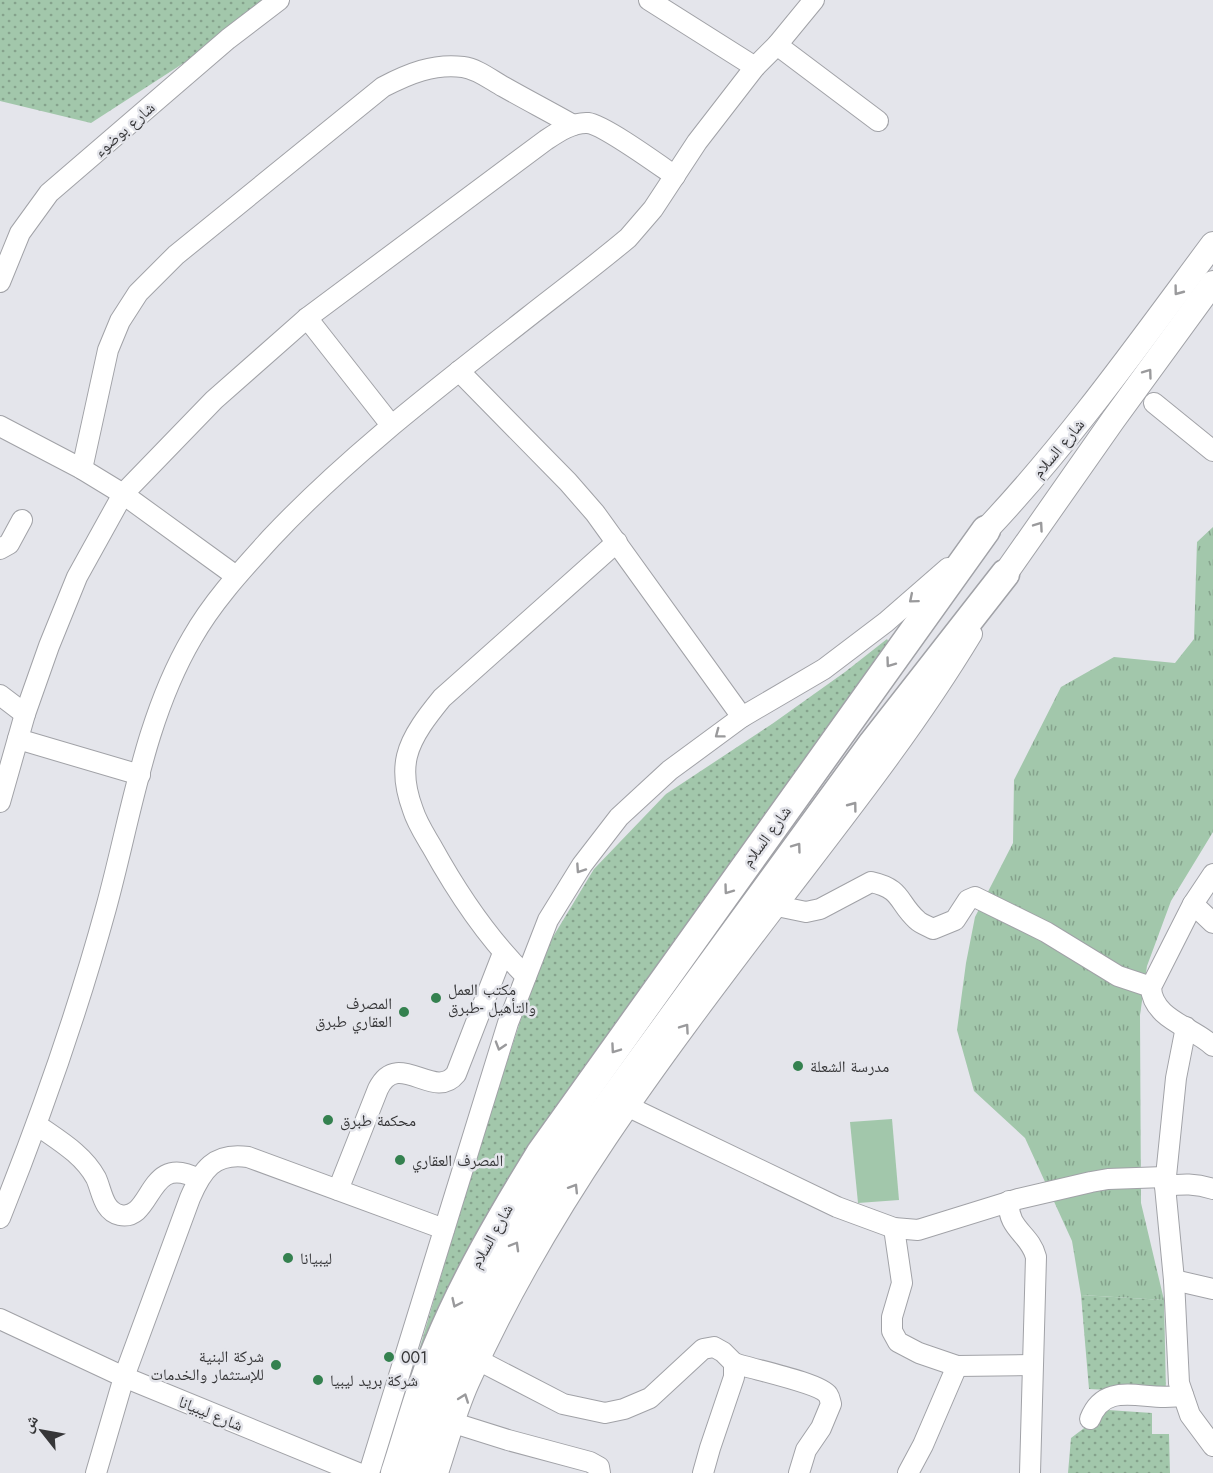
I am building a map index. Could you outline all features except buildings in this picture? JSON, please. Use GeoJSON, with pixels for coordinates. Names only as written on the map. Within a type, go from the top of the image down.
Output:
{"type":"FeatureCollection","features":[{"type":"Feature","properties":{"kind":"highway","name":"شارع السلام"},"geometry":{"type":"LineString","coordinates":[[395,1473],[436,1350],[456,1302],[505,1210],[540,1154],[986,530]]}},
{"type":"Feature","properties":{"kind":"highway","name":"شارع السلام"},"geometry":{"type":"LineString","coordinates":[[417,1473],[441,1406],[481,1309],[521,1236],[562,1169],[873,743],[1005,574]]}},
{"type":"Feature","properties":{"kind":"main road","name":"شارع السلام"},"geometry":{"type":"LineString","coordinates":[[986,530],[1031,481],[1094,405],[1213,244]]}},
{"type":"Feature","properties":{"kind":"main road","name":"شارع السلام"},"geometry":{"type":"LineString","coordinates":[[1005,574],[1213,283]]}},
{"type":"Feature","properties":{"kind":"street","name":"شارع بوضوء"},"geometry":{"type":"LineString","coordinates":[[0,282],[20,233],[50,193],[228,39],[279,0]]}},
{"type":"Feature","properties":{"kind":"street"},"geometry":{"type":"LineString","coordinates":[[650,0],[755,67]]}},
{"type":"Feature","properties":{"kind":"street"},"geometry":{"type":"LineString","coordinates":[[0,1218],[7,1179],[37,1125],[68,1034],[102,920],[148,738],[175,669],[198,629],[236,576],[297,510],[346,464],[391,425],[628,238],[653,209],[697,142],[755,67],[777,45],[814,0]]}},
{"type":"Feature","properties":{"kind":"street"},"geometry":{"type":"LineString","coordinates":[[777,45],[878,121]]}},
{"type":"Feature","properties":{"kind":"street"},"geometry":{"type":"LineString","coordinates":[[82,469],[108,350],[120,321],[138,293],[176,255],[383,87],[425,69],[464,67],[485,76],[573,125]]}},
{"type":"Feature","properties":{"kind":"street"},"geometry":{"type":"LineString","coordinates":[[0,802],[25,714],[77,577],[123,494],[214,400],[308,318],[546,140],[573,125],[590,123],[598,126],[675,176]]}},
{"type":"Feature","properties":{"kind":"street"},"geometry":{"type":"LineString","coordinates":[[308,318],[391,425]]}},
{"type":"Feature","properties":{"kind":"street"},"geometry":{"type":"LineString","coordinates":[[459,371],[568,482],[595,513],[742,717]]}},
{"type":"Feature","properties":{"kind":"street"},"geometry":{"type":"LineString","coordinates":[[1154,403],[1213,451]]}},
{"type":"Feature","properties":{"kind":"street"},"geometry":{"type":"LineString","coordinates":[[0,426],[82,469],[123,494],[236,576]]}},
{"type":"Feature","properties":{"kind":"street"},"geometry":{"type":"LineString","coordinates":[[0,549],[9,544],[22,520]]}},
{"type":"Feature","properties":{"kind":"street"},"geometry":{"type":"LineString","coordinates":[[369,1473],[508,1023],[548,920],[582,865],[619,817],[670,770],[742,717],[824,669],[886,622],[935,580],[986,530]]}},
{"type":"Feature","properties":{"kind":"street"},"geometry":{"type":"LineString","coordinates":[[525,976],[503,953],[467,905],[418,823],[409,797],[407,756],[422,725],[442,698],[617,542]]}},
{"type":"Feature","properties":{"kind":"street"},"geometry":{"type":"LineString","coordinates":[[438,1473],[454,1423],[480,1361],[523,1274],[577,1184],[697,1011],[917,720],[969,640],[1005,574]]}},
{"type":"Feature","properties":{"kind":"street"},"geometry":{"type":"LineString","coordinates":[[0,695],[25,714]]}},
{"type":"Feature","properties":{"kind":"street"},"geometry":{"type":"LineString","coordinates":[[18,739],[140,775]]}},
{"type":"Feature","properties":{"kind":"street"},"geometry":{"type":"LineString","coordinates":[[1213,874],[1193,904],[1166,953],[1151,987],[1151,996],[1155,1005],[1164,1014],[1213,1046]]}},
{"type":"Feature","properties":{"kind":"street"},"geometry":{"type":"LineString","coordinates":[[777,906],[806,912],[820,909],[871,882],[887,885],[917,920],[933,929],[955,920],[968,900],[975,897],[1046,932],[1118,976],[1151,987]]}},
{"type":"Feature","properties":{"kind":"street"},"geometry":{"type":"LineString","coordinates":[[1193,904],[1213,923]]}},
{"type":"Feature","properties":{"kind":"street"},"geometry":{"type":"LineString","coordinates":[[338,1190],[378,1089],[384,1080],[393,1074],[402,1072],[439,1084],[447,1082],[456,1074],[503,953]]}},
{"type":"Feature","properties":{"kind":"street"},"geometry":{"type":"LineString","coordinates":[[1186,1027],[1176,1078],[1165,1182],[1174,1280],[1179,1383],[1190,1415],[1213,1446]]}},
{"type":"Feature","properties":{"kind":"street"},"geometry":{"type":"LineString","coordinates":[[629,1107],[837,1207],[894,1228],[918,1230],[1010,1201],[1091,1182],[1165,1182],[1193,1184],[1213,1189]]}},
{"type":"Feature","properties":{"kind":"street"},"geometry":{"type":"LineString","coordinates":[[37,1125],[82,1160],[96,1178],[105,1203],[111,1211],[119,1215],[135,1212],[161,1177],[180,1173],[198,1179]]}},
{"type":"Feature","properties":{"kind":"street"},"geometry":{"type":"LineString","coordinates":[[96,1473],[124,1377],[198,1179],[212,1163],[238,1155],[248,1157],[444,1229]]}},
{"type":"Feature","properties":{"kind":"street"},"geometry":{"type":"LineString","coordinates":[[1010,1201],[1009,1210],[1014,1226],[1030,1243],[1036,1257],[1030,1473]]}},
{"type":"Feature","properties":{"kind":"street"},"geometry":{"type":"LineString","coordinates":[[894,1228],[902,1283],[892,1317],[892,1330],[898,1342],[919,1353],[957,1366],[1032,1365]]}},
{"type":"Feature","properties":{"kind":"street"},"geometry":{"type":"LineString","coordinates":[[1174,1280],[1213,1289]]}},
{"type":"Feature","properties":{"kind":"street","name":"شارع ليبيانا"},"geometry":{"type":"LineString","coordinates":[[0,1319],[124,1377],[358,1473]]}},
{"type":"Feature","properties":{"kind":"street"},"geometry":{"type":"LineString","coordinates":[[480,1361],[563,1404],[605,1413],[624,1409],[650,1398],[703,1349],[714,1347],[723,1352],[734,1364],[793,1379],[820,1389],[828,1395],[831,1404],[821,1428],[806,1450],[798,1473]]}},
{"type":"Feature","properties":{"kind":"street"},"geometry":{"type":"LineString","coordinates":[[703,1473],[734,1377],[734,1364]]}},
{"type":"Feature","properties":{"kind":"street"},"geometry":{"type":"LineString","coordinates":[[908,1473],[923,1445],[957,1366]]}},
{"type":"Feature","properties":{"kind":"street"},"geometry":{"type":"LineString","coordinates":[[1090,1419],[1099,1404],[1114,1395],[1164,1398],[1183,1395]]}},
{"type":"Feature","properties":{"kind":"street"},"geometry":{"type":"LineString","coordinates":[[454,1423],[590,1462],[599,1467],[600,1473]]}},
{"type":"Feature","properties":{"kind":"green space"},"geometry":{"type":"Polygon","coordinates":[[[0,0],[281,0],[91,123],[0,101],[0,0]]]}},
{"type":"Feature","properties":{"kind":"green space"},"geometry":{"type":"Polygon","coordinates":[[[1213,527],[1213,832],[1171,901],[1147,966],[1140,1015],[1141,1203],[1164,1300],[1081,1295],[1072,1241],[1025,1138],[974,1091],[957,1030],[966,963],[975,917],[1013,843],[1014,780],[1061,687],[1114,657],[1175,663],[1194,639],[1197,542],[1213,527]]]}},
{"type":"Feature","properties":{"kind":"green space"},"geometry":{"type":"Polygon","coordinates":[[[887,639],[895,652],[410,1381],[480,1144],[542,955],[594,869],[666,794],[772,724],[887,639]]]}},
{"type":"Feature","properties":{"kind":"green space"},"geometry":{"type":"Polygon","coordinates":[[[892,1119],[899,1200],[858,1203],[850,1122],[892,1119]]]}},
{"type":"Feature","properties":{"kind":"green space"},"geometry":{"type":"Polygon","coordinates":[[[1081,1295],[1164,1300],[1166,1393],[1089,1389],[1081,1295]]]}},
{"type":"Feature","properties":{"kind":"green space"},"geometry":{"type":"Polygon","coordinates":[[[1108,1410],[1152,1413],[1152,1434],[1169,1434],[1170,1473],[1068,1473],[1071,1438],[1108,1410]]]}},
{"type":"Feature","properties":{"kind":"place","name":"مكتب العمل والتأهيل -طبرق"},"geometry":{"type":"Point","coordinates":[436,998]}},
{"type":"Feature","properties":{"kind":"place","name":"المصرف العقاري طبرق"},"geometry":{"type":"Point","coordinates":[404,1012]}},
{"type":"Feature","properties":{"kind":"place","name":"مدرسة الشعلة"},"geometry":{"type":"Point","coordinates":[798,1066]}},
{"type":"Feature","properties":{"kind":"place","name":"محكمة طبرق"},"geometry":{"type":"Point","coordinates":[328,1120]}},
{"type":"Feature","properties":{"kind":"place","name":"المصرف العقاري"},"geometry":{"type":"Point","coordinates":[400,1160]}},
{"type":"Feature","properties":{"kind":"place","name":"ليبيانا"},"geometry":{"type":"Point","coordinates":[288,1258]}},
{"type":"Feature","properties":{"kind":"place","name":"001"},"geometry":{"type":"Point","coordinates":[389,1357]}},
{"type":"Feature","properties":{"kind":"place","name":"شركة البنية للإستثمار والخدمات"},"geometry":{"type":"Point","coordinates":[276,1365]}},
{"type":"Feature","properties":{"kind":"place","name":"شركة بريد ليبيا"},"geometry":{"type":"Point","coordinates":[318,1380]}}]}
